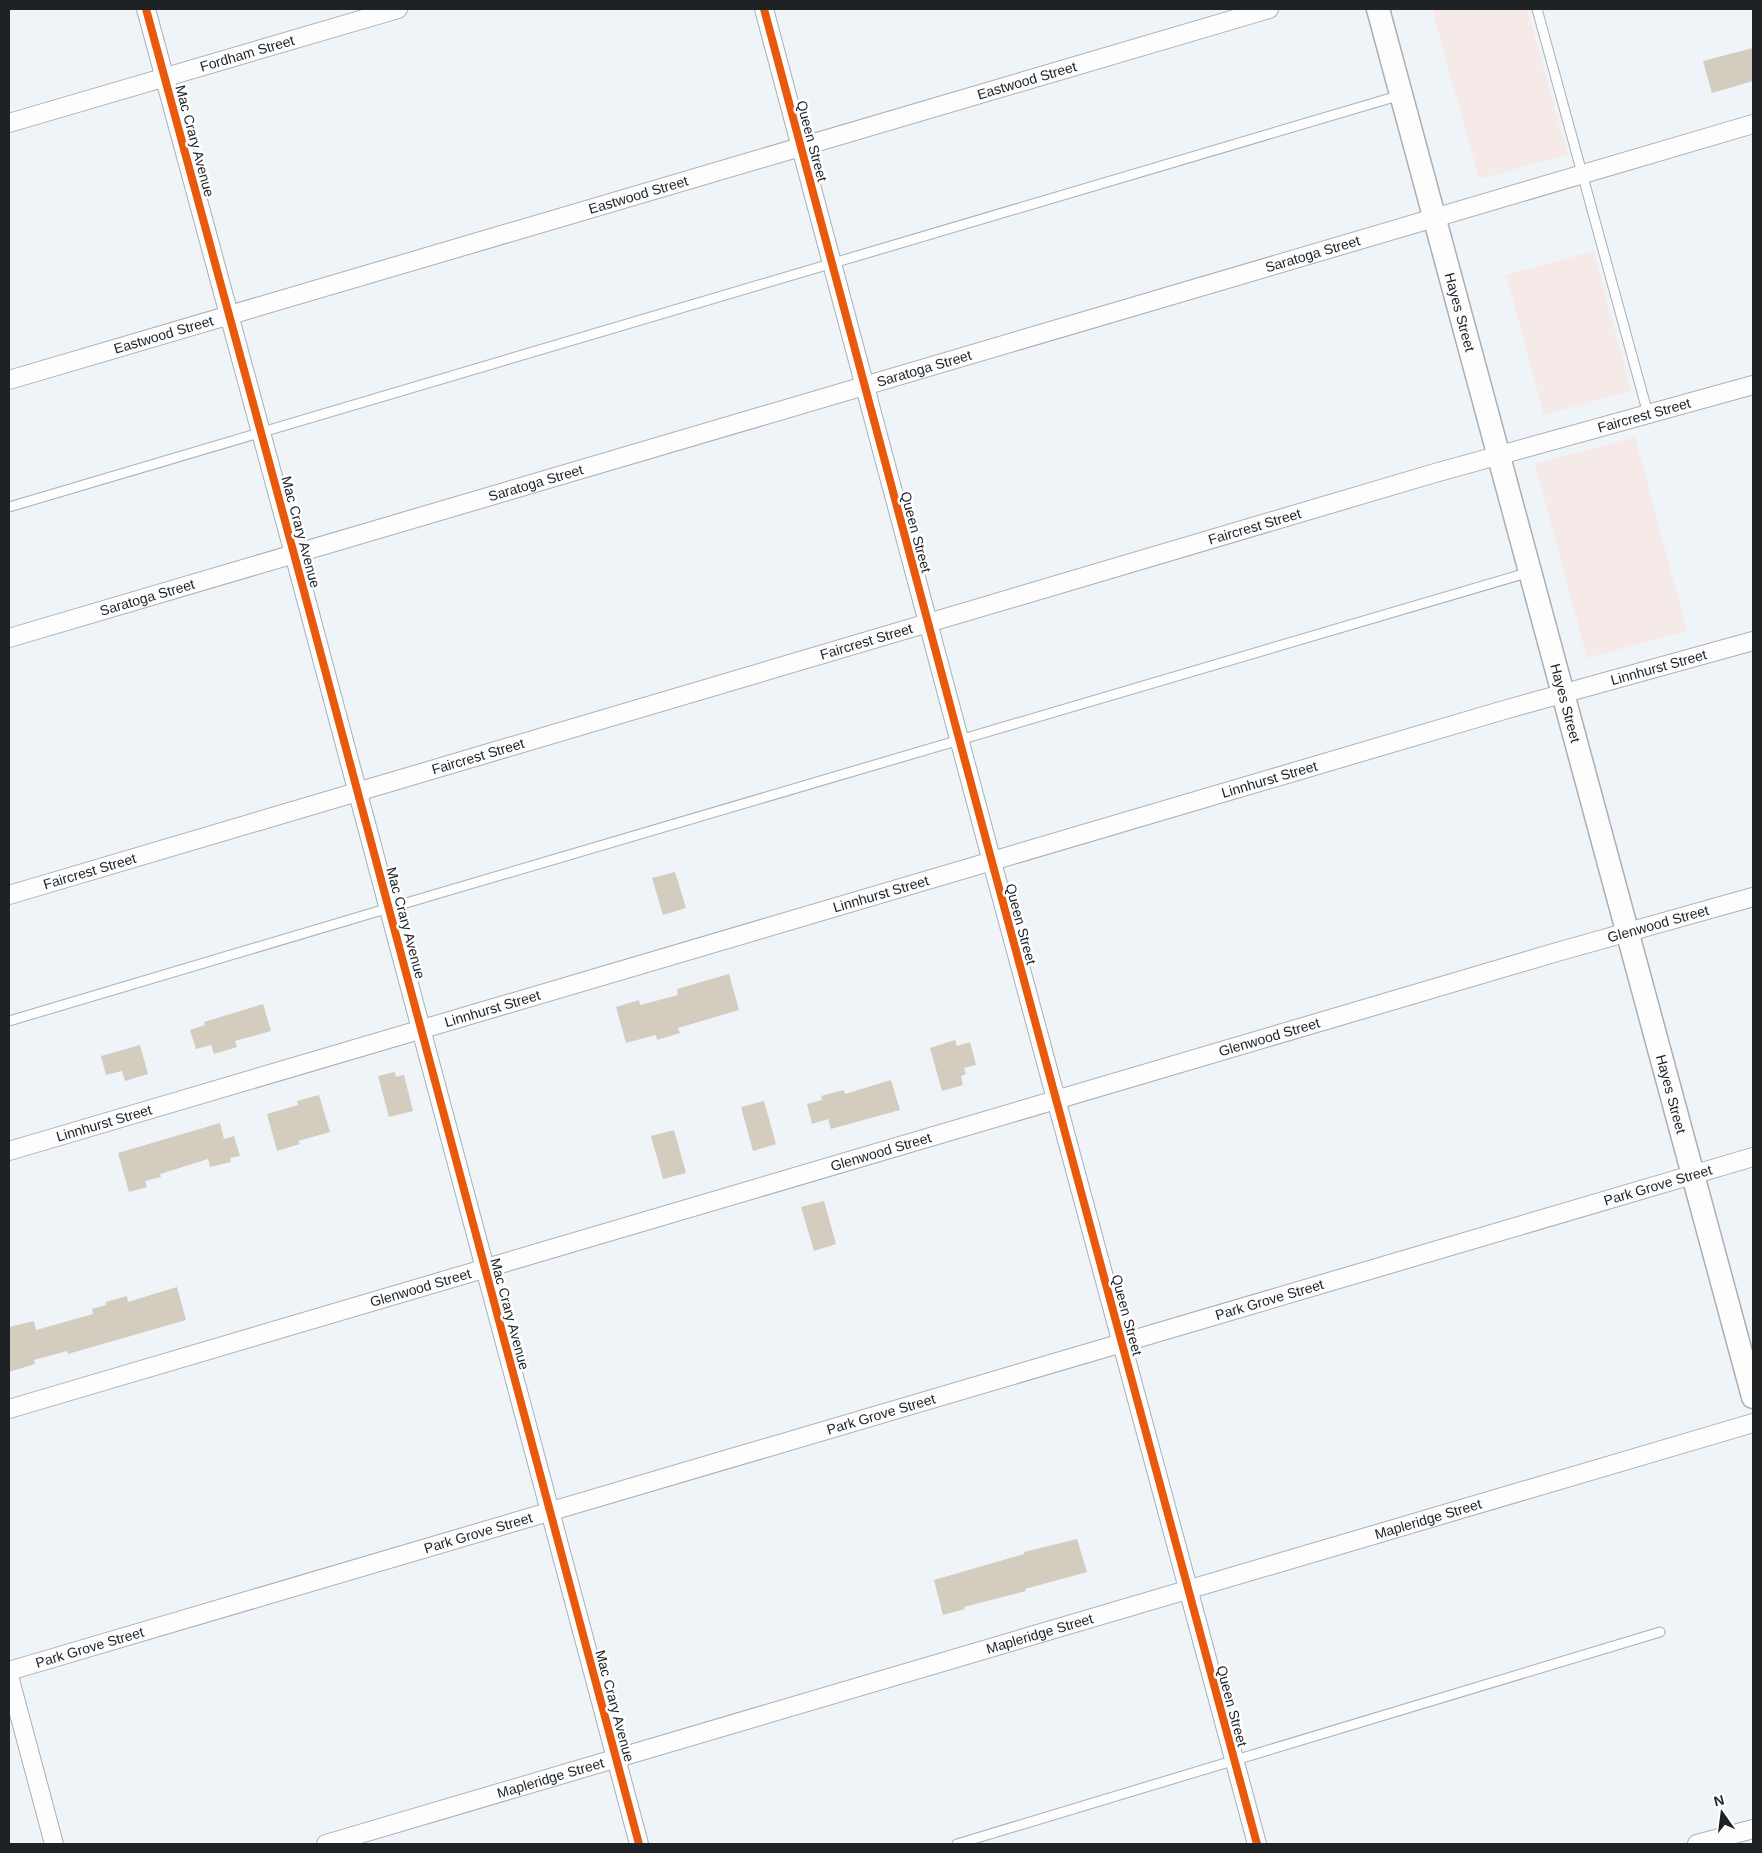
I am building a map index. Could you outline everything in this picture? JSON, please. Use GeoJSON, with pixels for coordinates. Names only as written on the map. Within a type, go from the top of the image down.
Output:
{"type":"FeatureCollection","features":[{"type":"Feature","properties":{"kind":"street","name":"Mac Crary Avenue"},"geometry":{"type":"LineString","coordinates":[[146,9],[358,792],[639,1844]]}},
{"type":"Feature","properties":{"kind":"street","name":"Fordham Street"},"geometry":{"type":"LineString","coordinates":[[9,123],[398,9]]}},
{"type":"Feature","properties":{"kind":"street","name":"Queen Street"},"geometry":{"type":"LineString","coordinates":[[764,9],[1257,1844]]}},
{"type":"Feature","properties":{"kind":"street","name":"Eastwood Street"},"geometry":{"type":"LineString","coordinates":[[9,380],[1269,9]]}},
{"type":"Feature","properties":{"kind":"street","name":"Hayes Street"},"geometry":{"type":"LineString","coordinates":[[1378,9],[1753,1397]]}},
{"type":"Feature","properties":{"kind":"street","name":"Saratoga Street"},"geometry":{"type":"LineString","coordinates":[[9,638],[1753,124]]}},
{"type":"Feature","properties":{"kind":"street","name":"Faircrest Street"},"geometry":{"type":"LineString","coordinates":[[9,895],[1499,456],[1753,385]]}},
{"type":"Feature","properties":{"kind":"street","name":"Linnhurst Street"},"geometry":{"type":"LineString","coordinates":[[9,1151],[1563,694],[1753,641]]}},
{"type":"Feature","properties":{"kind":"street","name":"Glenwood Street"},"geometry":{"type":"LineString","coordinates":[[9,1409],[1627,932],[1753,897]]}},
{"type":"Feature","properties":{"kind":"street","name":"Park Grove Street"},"geometry":{"type":"LineString","coordinates":[[9,1671],[1693,1174],[1753,1158]]}},
{"type":"Feature","properties":{"kind":"street","name":"Mapleridge Street"},"geometry":{"type":"LineString","coordinates":[[326,1844],[1753,1423]]}},
{"type":"Feature","properties":{"kind":"street"},"geometry":{"type":"LineString","coordinates":[[9,1676],[54,1844]]}},
{"type":"Feature","properties":{"kind":"street"},"geometry":{"type":"LineString","coordinates":[[1698,1844],[1743,1835]]}},
{"type":"Feature","properties":{"kind":"lane"},"geometry":{"type":"LineString","coordinates":[[1537,9],[1648,414]]}},
{"type":"Feature","properties":{"kind":"lane"},"geometry":{"type":"LineString","coordinates":[[9,507],[1401,95]]}},
{"type":"Feature","properties":{"kind":"lane"},"geometry":{"type":"LineString","coordinates":[[9,1022],[389,908],[1530,572]]}},
{"type":"Feature","properties":{"kind":"lane"},"geometry":{"type":"LineString","coordinates":[[957,1844],[1660,1632]]}},
{"type":"Feature","properties":{"kind":"shaded area"},"geometry":{"type":"Polygon","coordinates":[[[1432,9],[1527,9],[1568,155],[1479,179],[1432,9]]]}},
{"type":"Feature","properties":{"kind":"shaded area"},"geometry":{"type":"Polygon","coordinates":[[[1594,251],[1631,391],[1544,415],[1506,275],[1594,251]]]}},
{"type":"Feature","properties":{"kind":"shaded area"},"geometry":{"type":"Polygon","coordinates":[[[1635,437],[1687,631],[1587,658],[1535,464],[1635,437]]]}},
{"type":"Feature","properties":{"kind":"building"},"geometry":{"type":"Polygon","coordinates":[[[1753,48],[1753,81],[1712,93],[1703,61],[1753,48]]]}},
{"type":"Feature","properties":{"kind":"building"},"geometry":{"type":"Polygon","coordinates":[[[675,872],[686,908],[663,915],[652,878],[675,872]]]}},
{"type":"Feature","properties":{"kind":"building"},"geometry":{"type":"Polygon","coordinates":[[[729,974],[739,1010],[678,1028],[680,1033],[657,1040],[656,1035],[626,1043],[616,1007],[639,1000],[640,1005],[678,995],[677,989],[729,974]]]}},
{"type":"Feature","properties":{"kind":"building"},"geometry":{"type":"Polygon","coordinates":[[[263,1004],[271,1031],[235,1041],[237,1047],[214,1054],[211,1045],[196,1049],[190,1030],[205,1025],[204,1022],[263,1004]]]}},
{"type":"Feature","properties":{"kind":"building"},"geometry":{"type":"Polygon","coordinates":[[[955,1040],[957,1046],[970,1042],[976,1065],[964,1068],[966,1074],[961,1076],[963,1085],[942,1091],[930,1048],[955,1040]]]}},
{"type":"Feature","properties":{"kind":"building"},"geometry":{"type":"Polygon","coordinates":[[[140,1045],[148,1074],[125,1081],[122,1071],[106,1075],[101,1056],[140,1045]]]}},
{"type":"Feature","properties":{"kind":"building"},"geometry":{"type":"Polygon","coordinates":[[[395,1072],[396,1077],[404,1075],[413,1111],[389,1117],[378,1076],[395,1072]]]}},
{"type":"Feature","properties":{"kind":"building"},"geometry":{"type":"Polygon","coordinates":[[[891,1080],[900,1110],[831,1129],[828,1119],[812,1124],[807,1104],[822,1100],[821,1096],[844,1090],[845,1094],[891,1080]]]}},
{"type":"Feature","properties":{"kind":"building"},"geometry":{"type":"Polygon","coordinates":[[[319,1095],[330,1132],[298,1141],[300,1144],[277,1151],[267,1114],[298,1105],[297,1101],[319,1095]]]}},
{"type":"Feature","properties":{"kind":"building"},"geometry":{"type":"Polygon","coordinates":[[[764,1101],[776,1144],[753,1151],[741,1107],[764,1101]]]}},
{"type":"Feature","properties":{"kind":"building"},"geometry":{"type":"Polygon","coordinates":[[[220,1123],[224,1139],[234,1136],[240,1156],[230,1158],[231,1162],[210,1167],[208,1159],[160,1174],[161,1177],[145,1181],[147,1187],[129,1192],[118,1153],[220,1123]]]}},
{"type":"Feature","properties":{"kind":"building"},"geometry":{"type":"Polygon","coordinates":[[[674,1130],[686,1173],[663,1179],[651,1136],[674,1130]]]}},
{"type":"Feature","properties":{"kind":"building"},"geometry":{"type":"Polygon","coordinates":[[[824,1201],[836,1244],[814,1251],[801,1207],[824,1201]]]}},
{"type":"Feature","properties":{"kind":"building"},"geometry":{"type":"Polygon","coordinates":[[[177,1287],[186,1320],[68,1354],[67,1351],[34,1360],[35,1364],[9,1372],[9,1327],[34,1321],[36,1330],[93,1314],[92,1309],[106,1305],[106,1302],[127,1296],[128,1302],[177,1287]]]}},
{"type":"Feature","properties":{"kind":"building"},"geometry":{"type":"Polygon","coordinates":[[[1077,1539],[1087,1572],[1025,1589],[1026,1591],[964,1607],[965,1609],[943,1615],[934,1580],[1024,1554],[1024,1552],[1077,1539]]]}},
{"type":"Feature","properties":{"kind":"cycle path"},"geometry":{"type":"LineString","coordinates":[[146,9],[294,554],[639,1844]]}},
{"type":"Feature","properties":{"kind":"cycle path"},"geometry":{"type":"LineString","coordinates":[[764,9],[1257,1844]]}}]}
